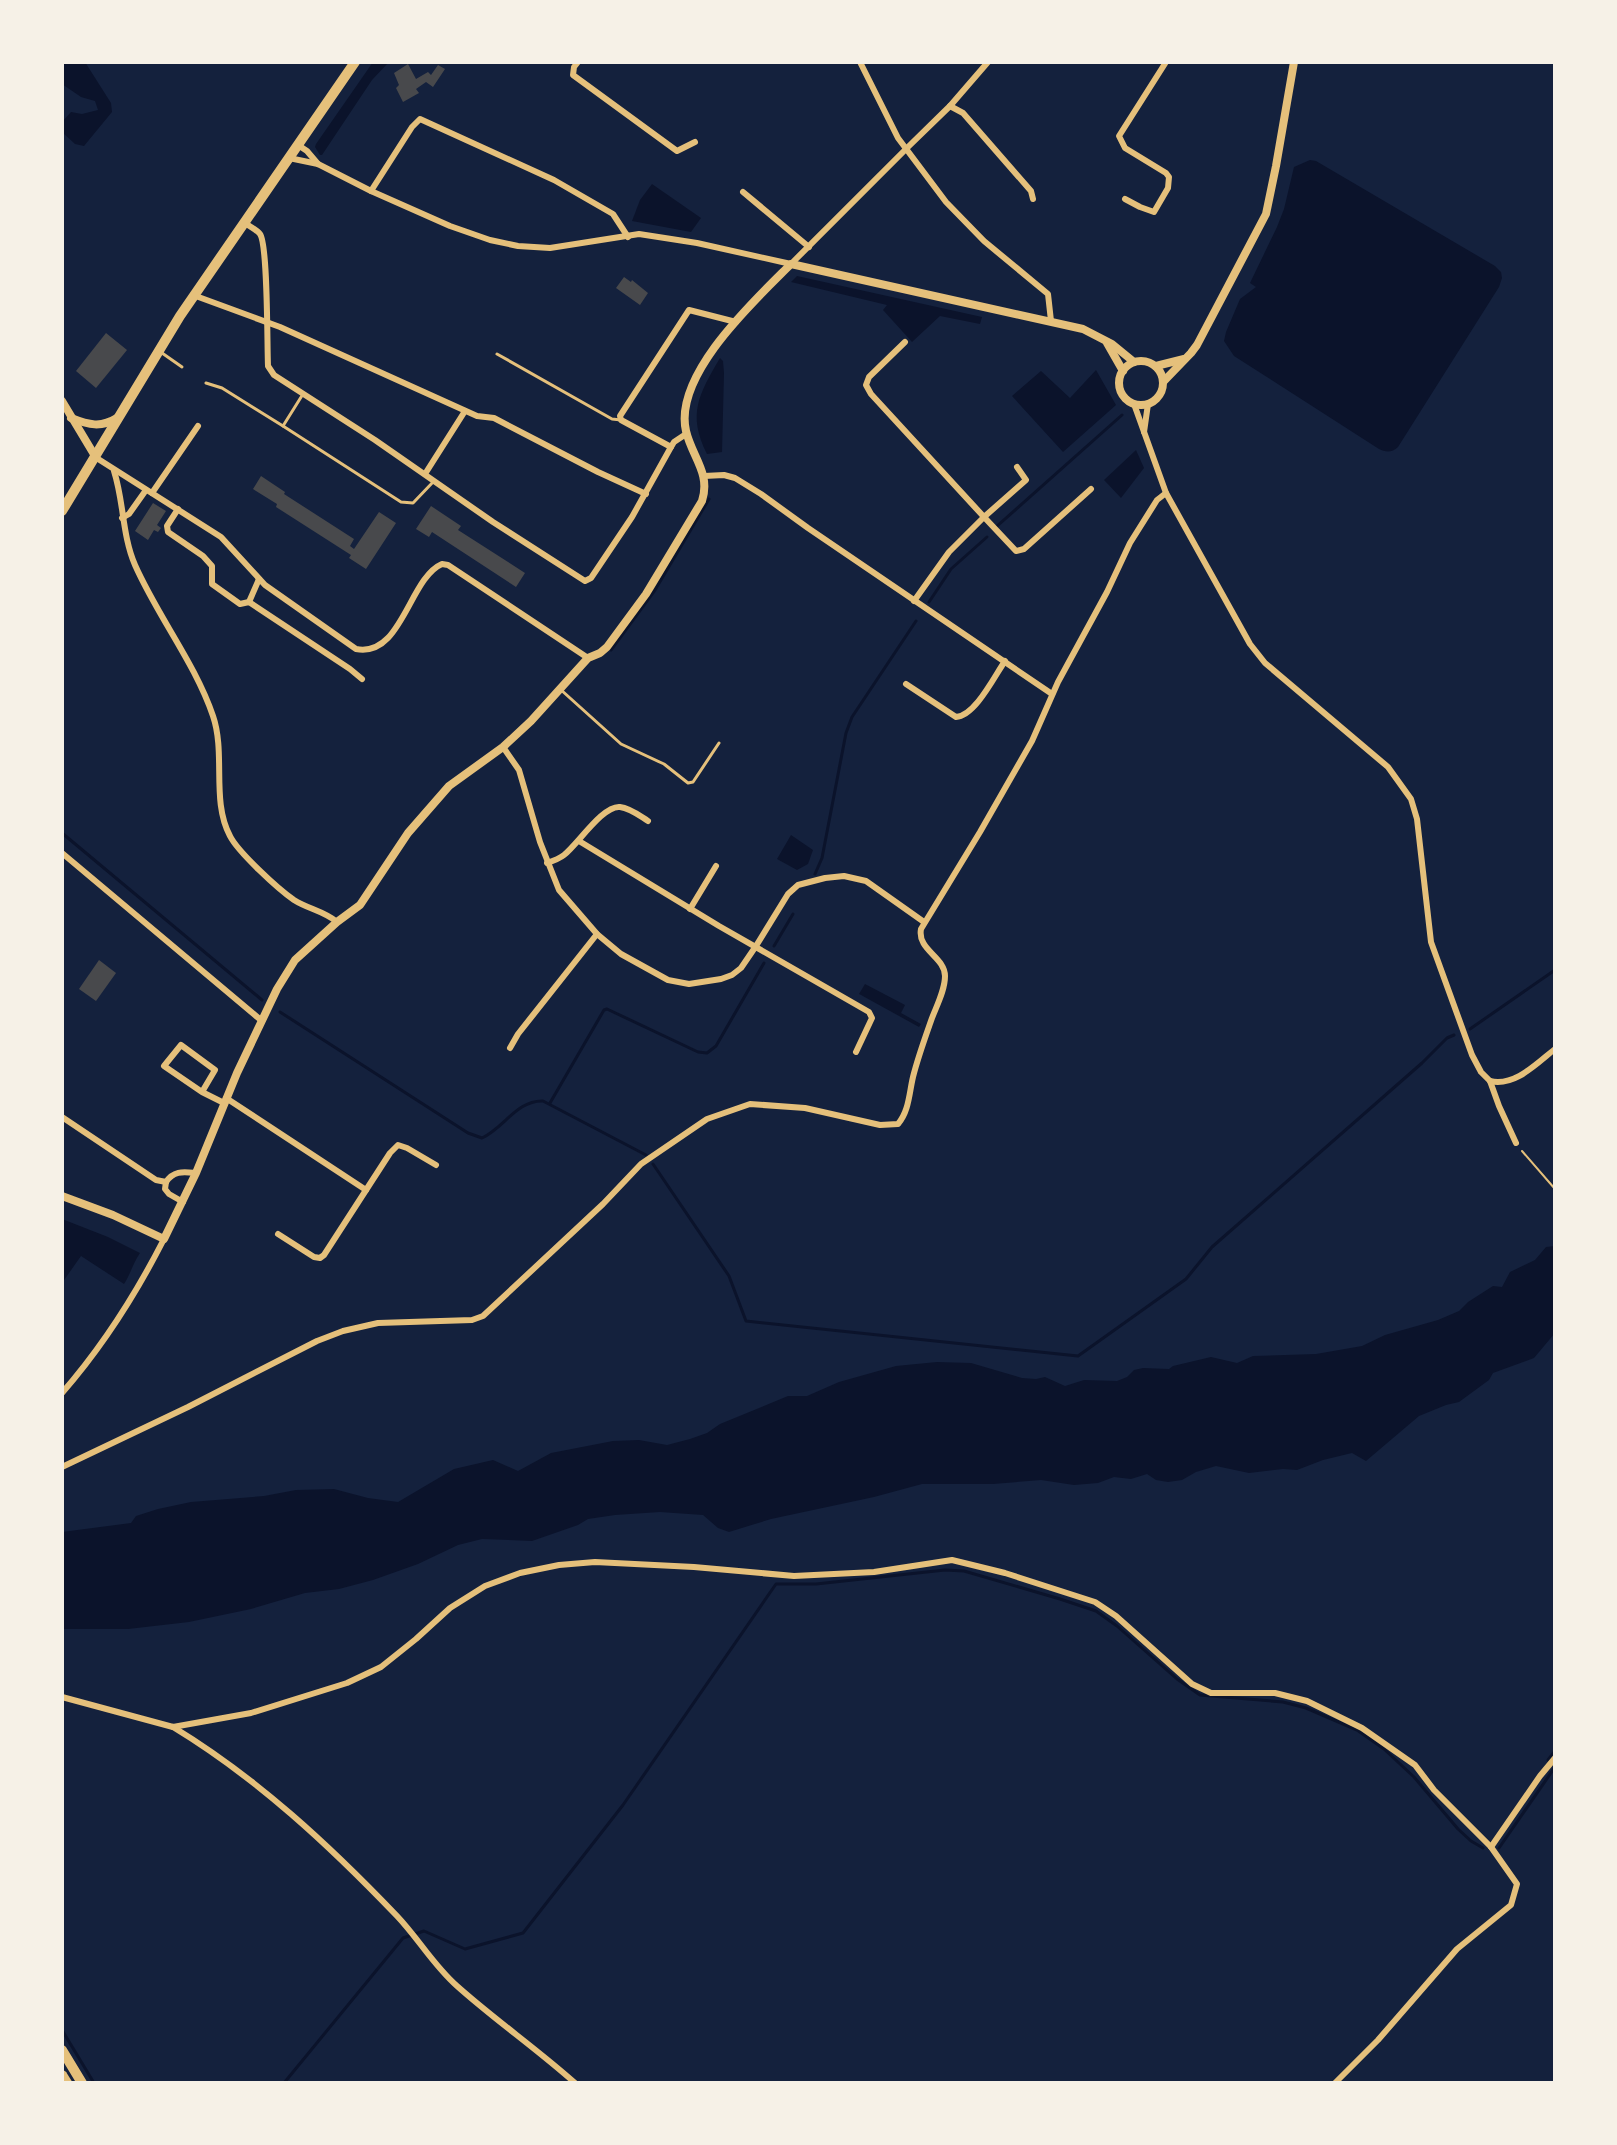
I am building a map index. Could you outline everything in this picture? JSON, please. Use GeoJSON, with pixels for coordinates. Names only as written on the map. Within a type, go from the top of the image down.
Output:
{"type":"FeatureCollection","features":[{"type":"Feature","properties":{"kind":"main road"},"geometry":{"type":"LineString","coordinates":[[62,511],[193,295],[355,62]]}},
{"type":"Feature","properties":{"kind":"main road"},"geometry":{"type":"LineString","coordinates":[[62,2050],[82,2083]]}},
{"type":"Feature","properties":{"kind":"main road"},"geometry":{"type":"LineString","coordinates":[[62,2075],[67,2083]]}},
{"type":"Feature","properties":{"kind":"street"},"geometry":{"type":"LineString","coordinates":[[578,62],[573,75],[677,151],[695,142]]}},
{"type":"Feature","properties":{"kind":"street"},"geometry":{"type":"LineString","coordinates":[[860,62],[906,149],[946,202],[972,230],[1048,294],[1051,321]]}},
{"type":"Feature","properties":{"kind":"street"},"geometry":{"type":"LineString","coordinates":[[62,1393],[129,1302],[164,1239],[285,973],[295,960],[360,905],[432,803],[449,786],[503,747],[588,658],[607,647],[654,582],[702,501],[706,484],[686,434],[685,411],[692,385],[717,344],[791,264],[950,106],[988,62]]}},
{"type":"Feature","properties":{"kind":"street"},"geometry":{"type":"LineString","coordinates":[[1125,199],[1154,212],[1168,188],[1169,177],[1166,173],[1125,148],[1119,136],[1166,62]]}},
{"type":"Feature","properties":{"kind":"street"},"geometry":{"type":"LineString","coordinates":[[1164,381],[1156,366],[1142,361],[1134,362],[1123,371],[1119,386],[1127,400],[1134,404],[1148,404],[1160,395],[1164,381],[1191,353],[1203,334],[1266,214],[1294,62]]}},
{"type":"Feature","properties":{"kind":"street"},"geometry":{"type":"LineString","coordinates":[[950,106],[963,113],[1031,191],[1033,199]]}},
{"type":"Feature","properties":{"kind":"street"},"geometry":{"type":"LineString","coordinates":[[371,191],[420,119],[554,180],[613,214],[628,237]]}},
{"type":"Feature","properties":{"kind":"street"},"geometry":{"type":"LineString","coordinates":[[298,145],[318,164]]}},
{"type":"Feature","properties":{"kind":"street"},"geometry":{"type":"LineString","coordinates":[[289,158],[318,164],[450,226],[490,240],[550,248],[639,234],[665,237],[1083,329],[1104,339],[1134,362]]}},
{"type":"Feature","properties":{"kind":"street"},"geometry":{"type":"LineString","coordinates":[[743,192],[809,247]]}},
{"type":"Feature","properties":{"kind":"street"},"geometry":{"type":"LineString","coordinates":[[245,223],[260,234],[263,243],[269,370],[585,581],[591,578],[646,494],[674,442],[686,434]]}},
{"type":"Feature","properties":{"kind":"street"},"geometry":{"type":"LineString","coordinates":[[193,295],[266,321],[477,416],[494,418],[646,494]]}},
{"type":"Feature","properties":{"kind":"street"},"geometry":{"type":"LineString","coordinates":[[671,447],[621,420],[620,416],[689,310],[737,322]]}},
{"type":"Feature","properties":{"kind":"street"},"geometry":{"type":"LineString","coordinates":[[1104,339],[1123,371]]}},
{"type":"Feature","properties":{"kind":"street"},"geometry":{"type":"LineString","coordinates":[[905,342],[869,377],[866,385],[1010,547],[1021,551],[1091,489]]}},
{"type":"Feature","properties":{"kind":"street"},"geometry":{"type":"LineString","coordinates":[[1156,366],[1185,359]]}},
{"type":"Feature","properties":{"kind":"street"},"geometry":{"type":"LineString","coordinates":[[62,401],[95,456],[221,537],[259,579],[356,649],[376,649],[389,636],[430,572],[442,564],[448,565],[588,658]]}},
{"type":"Feature","properties":{"kind":"street"},"geometry":{"type":"LineString","coordinates":[[1134,404],[1166,493],[1250,644],[1265,663],[1388,767],[1411,799],[1417,819],[1431,942],[1472,1055],[1490,1081],[1516,1143]]}},
{"type":"Feature","properties":{"kind":"street"},"geometry":{"type":"LineString","coordinates":[[1144,435],[1148,404]]}},
{"type":"Feature","properties":{"kind":"street"},"geometry":{"type":"LineString","coordinates":[[425,474],[465,411]]}},
{"type":"Feature","properties":{"kind":"street"},"geometry":{"type":"LineString","coordinates":[[71,418],[103,425],[118,417]]}},
{"type":"Feature","properties":{"kind":"street"},"geometry":{"type":"LineString","coordinates":[[122,518],[149,492],[198,426]]}},
{"type":"Feature","properties":{"kind":"street"},"geometry":{"type":"LineString","coordinates":[[914,601],[949,552],[1026,480],[1017,467]]}},
{"type":"Feature","properties":{"kind":"street"},"geometry":{"type":"LineString","coordinates":[[114,470],[127,545],[213,715],[219,736],[223,819],[230,837],[294,900],[337,922]]}},
{"type":"Feature","properties":{"kind":"street"},"geometry":{"type":"LineString","coordinates":[[704,476],[735,478],[761,494],[1052,694]]}},
{"type":"Feature","properties":{"kind":"street"},"geometry":{"type":"LineString","coordinates":[[62,1467],[343,1331],[378,1323],[472,1320],[483,1316],[651,1155],[707,1119],[750,1104],[805,1108],[880,1125],[898,1124],[906,1112],[917,1062],[945,975],[942,966],[921,939],[924,922],[1032,741],[1052,694],[1130,543],[1157,500],[1166,493]]}},
{"type":"Feature","properties":{"kind":"street"},"geometry":{"type":"LineString","coordinates":[[178,509],[167,526],[168,532],[203,556],[212,566],[212,584],[240,604],[249,602],[362,679]]}},
{"type":"Feature","properties":{"kind":"street"},"geometry":{"type":"LineString","coordinates":[[249,602],[259,579]]}},
{"type":"Feature","properties":{"kind":"street"},"geometry":{"type":"LineString","coordinates":[[906,684],[956,717],[964,717],[973,709],[1005,661]]}},
{"type":"Feature","properties":{"kind":"street"},"geometry":{"type":"LineString","coordinates":[[503,747],[519,770],[547,863],[559,890],[597,934],[635,964],[668,980],[689,984],[732,975],[741,968],[788,894],[798,885],[825,878],[844,876],[866,881],[924,922]]}},
{"type":"Feature","properties":{"kind":"street"},"geometry":{"type":"LineString","coordinates":[[547,863],[563,857],[613,807],[628,809],[648,821]]}},
{"type":"Feature","properties":{"kind":"street"},"geometry":{"type":"LineString","coordinates":[[579,841],[869,1012],[872,1018],[856,1052]]}},
{"type":"Feature","properties":{"kind":"street"},"geometry":{"type":"LineString","coordinates":[[62,853],[262,1021]]}},
{"type":"Feature","properties":{"kind":"street"},"geometry":{"type":"LineString","coordinates":[[690,909],[716,866]]}},
{"type":"Feature","properties":{"kind":"street"},"geometry":{"type":"LineString","coordinates":[[510,1048],[597,934]]}},
{"type":"Feature","properties":{"kind":"street"},"geometry":{"type":"LineString","coordinates":[[202,1092],[215,1070],[181,1045],[164,1066],[202,1092],[225,1100],[366,1190]]}},
{"type":"Feature","properties":{"kind":"street"},"geometry":{"type":"LineString","coordinates":[[1490,1081],[1505,1082],[1524,1073],[1555,1049]]}},
{"type":"Feature","properties":{"kind":"street"},"geometry":{"type":"LineString","coordinates":[[62,1117],[156,1180],[166,1182]]}},
{"type":"Feature","properties":{"kind":"street"},"geometry":{"type":"LineString","coordinates":[[278,1234],[320,1258],[398,1145],[436,1165]]}},
{"type":"Feature","properties":{"kind":"street"},"geometry":{"type":"LineString","coordinates":[[183,1202],[169,1194],[165,1189],[166,1182],[177,1173],[196,1173]]}},
{"type":"Feature","properties":{"kind":"street"},"geometry":{"type":"LineString","coordinates":[[62,1196],[164,1239]]}},
{"type":"Feature","properties":{"kind":"street"},"geometry":{"type":"LineString","coordinates":[[173,1727],[251,1713],[347,1683],[381,1667],[450,1608],[485,1586],[520,1573],[559,1565],[595,1562],[794,1576],[874,1572],[952,1560],[1005,1573],[1095,1602],[1116,1616],[1192,1684],[1211,1693],[1275,1693],[1307,1701],[1362,1728],[1415,1765],[1434,1790],[1491,1847],[1517,1884],[1511,1905],[1457,1949],[1378,2040],[1335,2083]]}},
{"type":"Feature","properties":{"kind":"street"},"geometry":{"type":"LineString","coordinates":[[62,1697],[173,1727],[206,1747],[281,1804],[338,1855],[400,1919],[455,1985],[575,2083]]}},
{"type":"Feature","properties":{"kind":"street"},"geometry":{"type":"LineString","coordinates":[[1491,1847],[1555,1758]]}},
{"type":"Feature","properties":{"kind":"lane"},"geometry":{"type":"LineString","coordinates":[[158,350],[182,367]]}},
{"type":"Feature","properties":{"kind":"lane"},"geometry":{"type":"LineString","coordinates":[[497,354],[612,419],[621,420]]}},
{"type":"Feature","properties":{"kind":"lane"},"geometry":{"type":"LineString","coordinates":[[206,383],[222,388],[401,502],[413,503],[434,481]]}},
{"type":"Feature","properties":{"kind":"lane"},"geometry":{"type":"LineString","coordinates":[[283,426],[303,394]]}},
{"type":"Feature","properties":{"kind":"lane"},"geometry":{"type":"LineString","coordinates":[[560,689],[621,744],[664,764],[688,783],[693,782],[719,743]]}},
{"type":"Feature","properties":{"kind":"path"},"geometry":{"type":"LineString","coordinates":[[1516,1143],[1555,1189]]}},
{"type":"Feature","properties":{"kind":"water"},"geometry":{"type":"Polygon","coordinates":[[[62,62],[85,62],[111,103],[112,112],[84,146],[75,144],[63,133],[62,122],[71,112],[82,114],[98,110],[95,101],[81,97],[62,84],[62,62]]]}},
{"type":"Feature","properties":{"kind":"water"},"geometry":{"type":"Polygon","coordinates":[[[373,62],[389,62],[372,80],[320,155],[316,144],[373,62]]]}},
{"type":"Feature","properties":{"kind":"water"},"geometry":{"type":"Polygon","coordinates":[[[1310,160],[1501,272],[1499,287],[1398,447],[1391,451],[1379,449],[1234,356],[1224,341],[1240,299],[1256,287],[1250,283],[1284,209],[1294,167],[1310,160]]]}},
{"type":"Feature","properties":{"kind":"water"},"geometry":{"type":"Polygon","coordinates":[[[652,184],[701,218],[691,232],[632,221],[640,200],[652,184]]]}},
{"type":"Feature","properties":{"kind":"water"},"geometry":{"type":"Polygon","coordinates":[[[797,276],[982,317],[980,324],[940,316],[912,342],[883,310],[887,305],[791,282],[797,276]]]}},
{"type":"Feature","properties":{"kind":"water"},"geometry":{"type":"Polygon","coordinates":[[[720,358],[724,373],[722,452],[707,454],[698,427],[698,404],[720,358]]]}},
{"type":"Feature","properties":{"kind":"water"},"geometry":{"type":"Polygon","coordinates":[[[1096,370],[1116,405],[1063,452],[1012,396],[1041,371],[1070,398],[1096,370]]]}},
{"type":"Feature","properties":{"kind":"water"},"geometry":{"type":"Polygon","coordinates":[[[1136,450],[1144,468],[1121,498],[1104,480],[1136,450]]]}},
{"type":"Feature","properties":{"kind":"water"},"geometry":{"type":"Polygon","coordinates":[[[791,835],[813,850],[808,864],[797,870],[777,859],[791,835]]]}},
{"type":"Feature","properties":{"kind":"water"},"geometry":{"type":"Polygon","coordinates":[[[865,984],[905,1005],[901,1013],[921,1024],[919,1027],[859,994],[865,984]]]}},
{"type":"Feature","properties":{"kind":"water"},"geometry":{"type":"Polygon","coordinates":[[[62,1219],[140,1253],[124,1284],[81,1256],[62,1283],[62,1219]]]}},
{"type":"Feature","properties":{"kind":"water"},"geometry":{"type":"Polygon","coordinates":[[[1555,1246],[1555,1333],[1534,1358],[1493,1373],[1489,1380],[1459,1402],[1419,1416],[1366,1461],[1352,1453],[1297,1470],[1249,1473],[1216,1466],[1182,1480],[1168,1482],[1156,1480],[1147,1474],[1131,1479],[1114,1477],[1098,1483],[1074,1485],[1041,1480],[922,1484],[771,1519],[729,1532],[718,1528],[703,1515],[660,1512],[615,1515],[588,1519],[532,1541],[482,1539],[458,1545],[373,1580],[339,1589],[305,1593],[251,1609],[189,1622],[128,1629],[62,1629],[62,1532],[131,1523],[136,1516],[191,1502],[296,1490],[334,1489],[398,1502],[454,1469],[493,1460],[518,1471],[551,1453],[613,1441],[639,1440],[667,1445],[707,1433],[720,1424],[788,1396],[807,1396],[839,1382],[896,1366],[971,1363],[1022,1378],[1045,1377],[1065,1386],[1084,1380],[1117,1381],[1134,1370],[1169,1369],[1211,1357],[1237,1363],[1253,1356],[1316,1354],[1362,1346],[1385,1335],[1459,1311],[1493,1286],[1502,1287],[1510,1272],[1535,1260],[1546,1247],[1555,1246]]]}},
{"type":"Feature","properties":{"kind":"building"},"geometry":{"type":"Polygon","coordinates":[[[408,64],[416,79],[428,72],[431,75],[438,65],[445,69],[433,87],[426,82],[416,89],[419,93],[403,102],[396,88],[399,85],[394,73],[408,64]]]}},
{"type":"Feature","properties":{"kind":"building"},"geometry":{"type":"Polygon","coordinates":[[[624,277],[648,293],[640,305],[616,288],[624,277]]]}},
{"type":"Feature","properties":{"kind":"building"},"geometry":{"type":"Polygon","coordinates":[[[106,333],[127,350],[96,388],[76,371],[106,333]]]}},
{"type":"Feature","properties":{"kind":"building"},"geometry":{"type":"Polygon","coordinates":[[[261,476],[354,539],[350,546],[354,549],[379,512],[396,523],[366,569],[349,558],[351,555],[253,489],[261,476]]]}},
{"type":"Feature","properties":{"kind":"building"},"geometry":{"type":"Polygon","coordinates":[[[153,503],[166,511],[157,525],[161,528],[158,532],[154,530],[148,540],[135,531],[153,503]]]}},
{"type":"Feature","properties":{"kind":"building"},"geometry":{"type":"Polygon","coordinates":[[[431,506],[461,526],[458,530],[525,573],[516,587],[432,532],[429,537],[416,529],[431,506]]]}},
{"type":"Feature","properties":{"kind":"building"},"geometry":{"type":"Polygon","coordinates":[[[99,960],[116,973],[96,1001],[79,989],[99,960]]]}},
{"type":"Feature","properties":{"kind":"waterway"},"geometry":{"type":"LineString","coordinates":[[996,527],[1122,415]]}},
{"type":"Feature","properties":{"kind":"waterway"},"geometry":{"type":"LineString","coordinates":[[611,650],[655,590],[709,499]]}},
{"type":"Feature","properties":{"kind":"waterway"},"geometry":{"type":"LineString","coordinates":[[929,602],[951,569],[987,537]]}},
{"type":"Feature","properties":{"kind":"waterway"},"geometry":{"type":"LineString","coordinates":[[815,874],[822,858],[846,733],[852,717],[916,621]]}},
{"type":"Feature","properties":{"kind":"waterway"},"geometry":{"type":"LineString","coordinates":[[62,833],[262,1000]]}},
{"type":"Feature","properties":{"kind":"waterway"},"geometry":{"type":"LineString","coordinates":[[774,946],[793,914]]}},
{"type":"Feature","properties":{"kind":"waterway"},"geometry":{"type":"LineString","coordinates":[[550,1103],[604,1010],[698,1052],[707,1053],[716,1046],[764,963]]}},
{"type":"Feature","properties":{"kind":"waterway"},"geometry":{"type":"LineString","coordinates":[[1470,1029],[1555,970]]}},
{"type":"Feature","properties":{"kind":"waterway"},"geometry":{"type":"LineString","coordinates":[[280,1012],[468,1133],[482,1138],[526,1105],[543,1101],[646,1155]]}},
{"type":"Feature","properties":{"kind":"waterway"},"geometry":{"type":"LineString","coordinates":[[653,1164],[729,1276],[746,1321],[1078,1356],[1186,1279],[1212,1247],[1454,1035]]}},
{"type":"Feature","properties":{"kind":"waterway"},"geometry":{"type":"LineString","coordinates":[[284,2083],[403,1938],[424,1931],[465,1949],[523,1933],[623,1805],[776,1584],[816,1584],[945,1570],[964,1571],[1096,1611],[1200,1695],[1283,1702],[1306,1708],[1357,1730],[1384,1749],[1414,1777],[1458,1829],[1483,1848]]}},
{"type":"Feature","properties":{"kind":"waterway"},"geometry":{"type":"LineString","coordinates":[[1548,1760],[1555,1751]]}},
{"type":"Feature","properties":{"kind":"waterway"},"geometry":{"type":"LineString","coordinates":[[1499,1848],[1555,1767]]}},
{"type":"Feature","properties":{"kind":"waterway"},"geometry":{"type":"LineString","coordinates":[[62,2030],[94,2083]]}}]}
